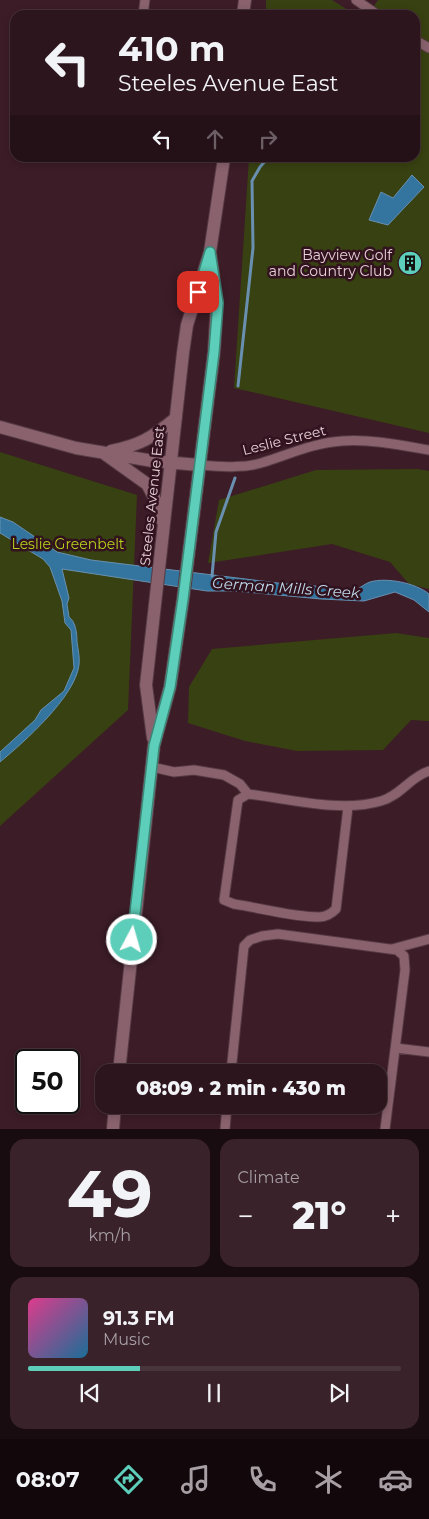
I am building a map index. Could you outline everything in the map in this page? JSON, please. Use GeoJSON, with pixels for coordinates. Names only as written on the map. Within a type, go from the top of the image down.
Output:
{"type":"FeatureCollection","features":[{"type":"Feature","properties":{"kind":"main road","name":"Steeles Avenue East"},"geometry":{"type":"LineString","coordinates":[[154,746],[146,685],[163,525],[187,325],[210,252],[223,162]]}},
{"type":"Feature","properties":{"kind":"main road","name":"Steeles Avenue East"},"geometry":{"type":"LineString","coordinates":[[120,1064],[154,746],[170,687],[183,599],[217,323],[218,303],[210,252]]}},
{"type":"Feature","properties":{"kind":"main road"},"geometry":{"type":"LineString","coordinates":[[103,453],[138,445],[152,438],[176,418]]}},
{"type":"Feature","properties":{"kind":"main road","name":"Leslie Street"},"geometry":{"type":"LineString","coordinates":[[0,427],[103,453],[200,465]]}},
{"type":"Feature","properties":{"kind":"main road"},"geometry":{"type":"LineString","coordinates":[[103,453],[147,484],[154,496],[163,525]]}},
{"type":"Feature","properties":{"kind":"main road"},"geometry":{"type":"LineString","coordinates":[[113,1129],[115,1114]]}},
{"type":"Feature","properties":{"kind":"street","name":"Leslie Street"},"geometry":{"type":"LineString","coordinates":[[200,465],[240,466],[260,464],[298,449],[341,441],[371,440],[429,450]]}},
{"type":"Feature","properties":{"kind":"street"},"geometry":{"type":"LineString","coordinates":[[152,767],[174,772],[194,770],[224,775],[240,784],[248,794]]}},
{"type":"Feature","properties":{"kind":"street"},"geometry":{"type":"LineString","coordinates":[[348,807],[336,909],[332,913],[320,917],[234,904],[224,900],[234,815],[238,800],[248,794],[348,807],[383,801],[396,794],[404,784],[429,771]]}},
{"type":"Feature","properties":{"kind":"street"},"geometry":{"type":"LineString","coordinates":[[232,1064],[244,946],[250,940],[278,934],[397,950],[404,956],[405,970],[385,1129]]}},
{"type":"Feature","properties":{"kind":"street"},"geometry":{"type":"LineString","coordinates":[[392,949],[429,939]]}},
{"type":"Feature","properties":{"kind":"street"},"geometry":{"type":"LineString","coordinates":[[396,1048],[429,1052]]}},
{"type":"Feature","properties":{"kind":"street"},"geometry":{"type":"LineString","coordinates":[[224,1129],[226,1114]]}},
{"type":"Feature","properties":{"kind":"green space"},"geometry":{"type":"Polygon","coordinates":[[[266,0],[332,0],[348,10],[266,10],[266,0]]]}},
{"type":"Feature","properties":{"kind":"green space","name":"Bayview Golf and Country Club"},"geometry":{"type":"Polygon","coordinates":[[[378,0],[429,0],[429,433],[234,388],[249,162],[420,162],[420,10],[371,10],[378,0]]]}},
{"type":"Feature","properties":{"kind":"green space","name":"Leslie Greenbelt"},"geometry":{"type":"Polygon","coordinates":[[[0,452],[137,495],[128,710],[0,826],[0,452]]]}},
{"type":"Feature","properties":{"kind":"green space"},"geometry":{"type":"Polygon","coordinates":[[[418,469],[429,471],[429,589],[409,584],[390,562],[332,544],[208,563],[219,500],[316,470],[418,469]]]}},
{"type":"Feature","properties":{"kind":"green space"},"geometry":{"type":"Polygon","coordinates":[[[396,633],[429,638],[429,721],[411,720],[383,750],[297,751],[245,741],[188,723],[189,687],[212,649],[396,633]]]}},
{"type":"Feature","properties":{"kind":"water"},"geometry":{"type":"Polygon","coordinates":[[[412,175],[424,187],[388,225],[369,220],[381,192],[393,198],[412,175]]]}},
{"type":"Feature","properties":{"kind":"water","name":"German Mills Creek"},"geometry":{"type":"Polygon","coordinates":[[[0,517],[13,522],[57,552],[91,560],[286,584],[310,585],[342,591],[354,590],[377,581],[401,582],[417,587],[429,594],[429,612],[414,600],[395,592],[364,601],[321,599],[235,591],[207,591],[62,569],[69,598],[67,604],[69,617],[75,625],[79,656],[79,665],[75,678],[59,704],[47,718],[0,762],[0,752],[35,720],[41,710],[64,691],[74,668],[71,630],[65,623],[62,601],[50,567],[43,559],[0,533],[0,517]]]}},
{"type":"Feature","properties":{"kind":"waterway"},"geometry":{"type":"LineString","coordinates":[[238,386],[253,248],[252,181],[264,162]]}},
{"type":"Feature","properties":{"kind":"waterway"},"geometry":{"type":"LineString","coordinates":[[212,576],[216,532],[235,478]]}},
{"type":"Feature","properties":{"kind":"place","name":"Bayview Golf and Country Club"},"geometry":{"type":"Point","coordinates":[410,263]}},
{"type":"Feature","properties":{"kind":"route"},"geometry":{"type":"LineString","coordinates":[[132,940],[154,746],[170,687],[214,352],[218,303],[210,252],[198,292]]}}]}
